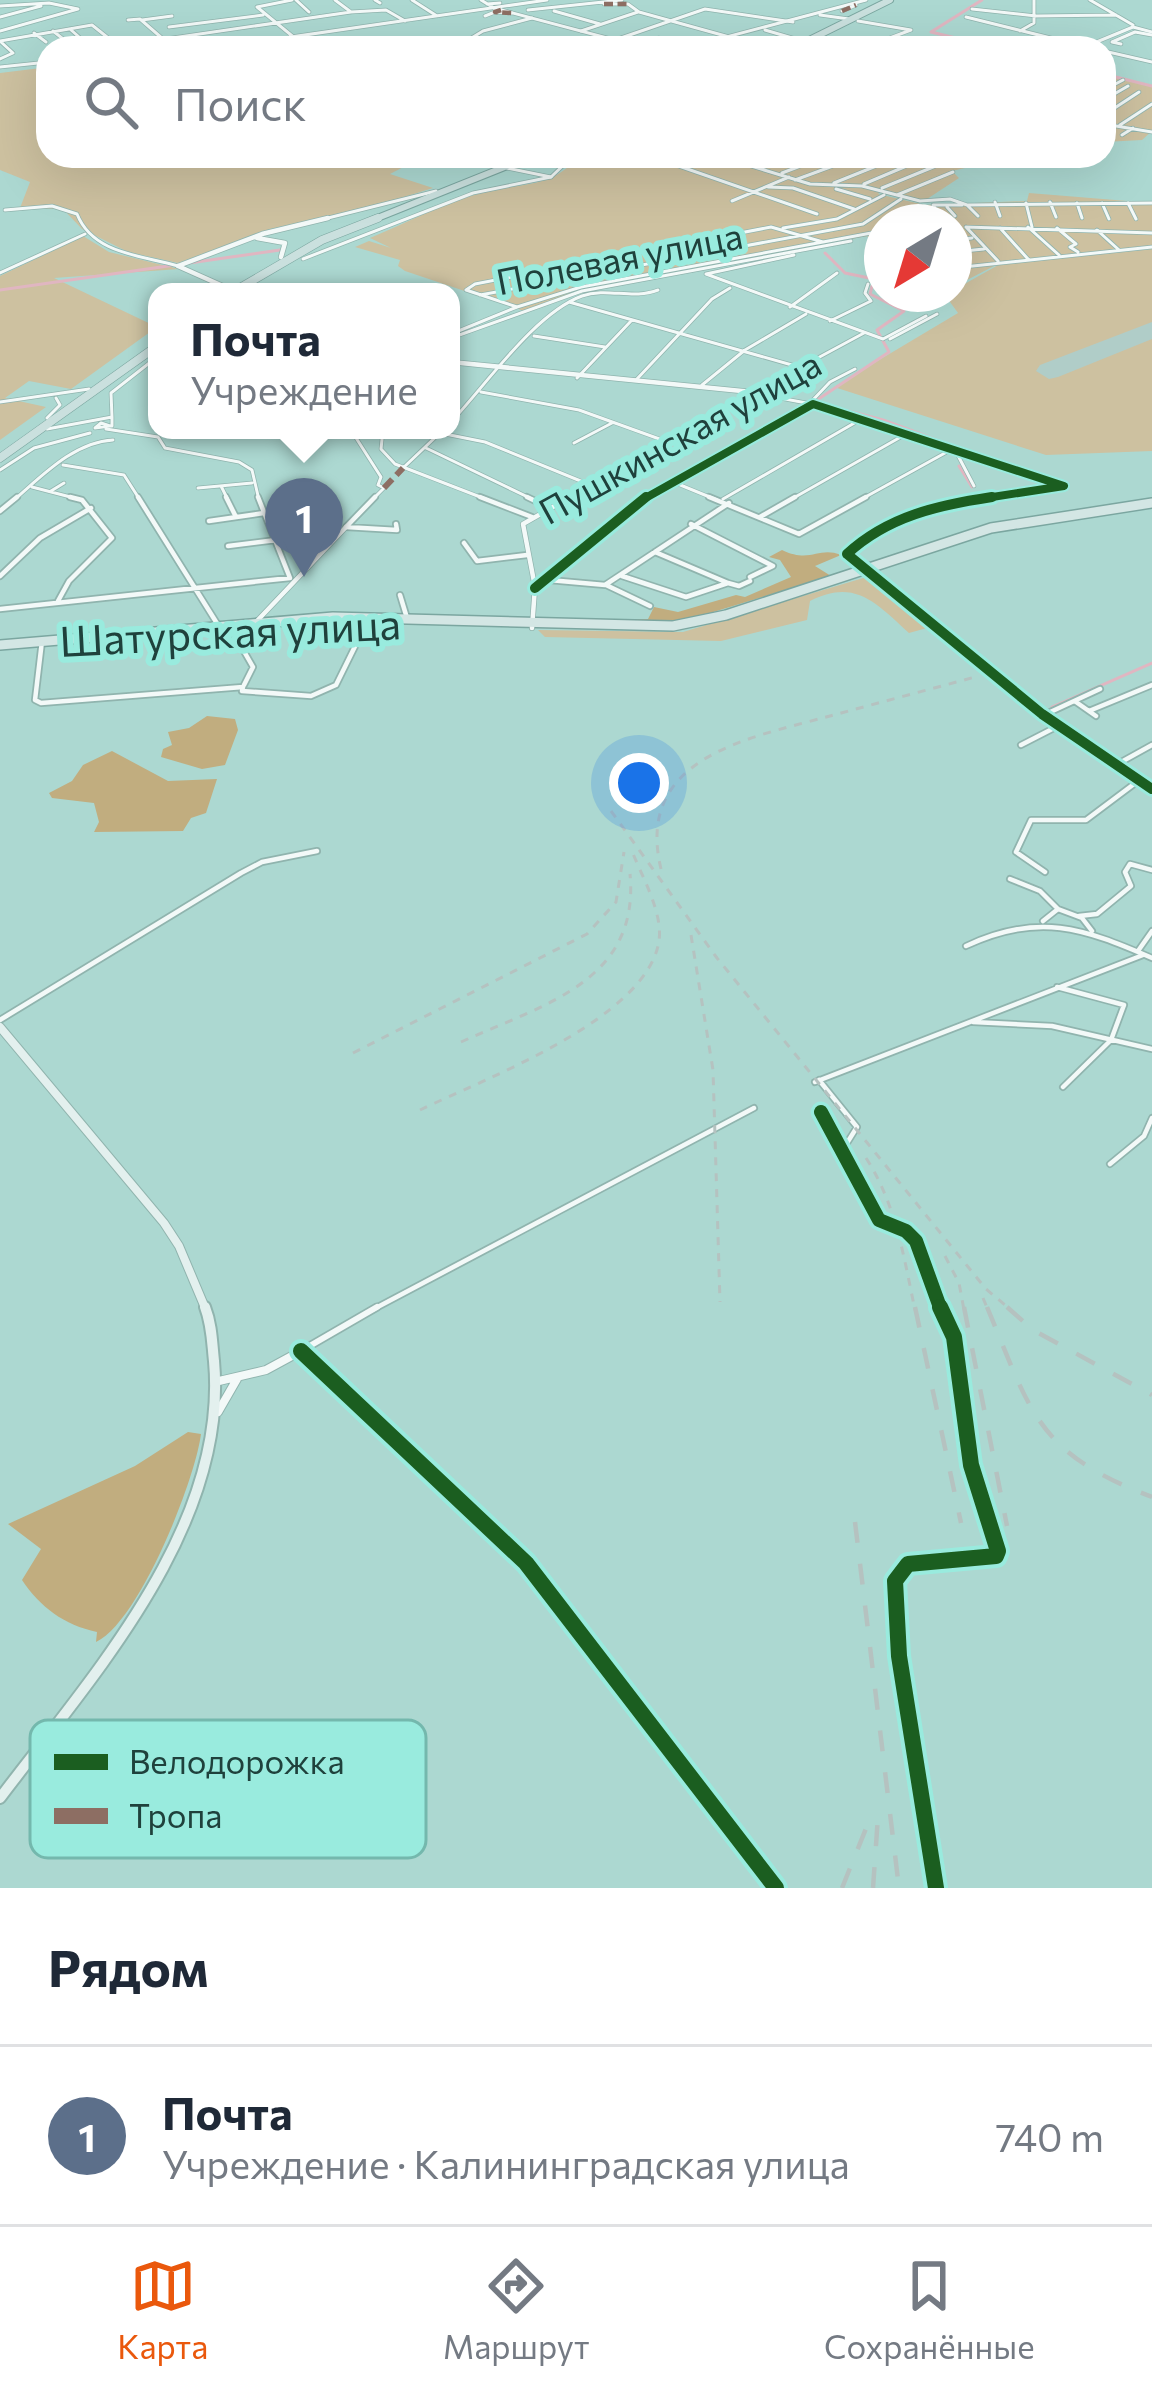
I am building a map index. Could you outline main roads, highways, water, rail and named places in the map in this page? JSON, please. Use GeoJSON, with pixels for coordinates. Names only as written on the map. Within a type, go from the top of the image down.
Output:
{"type":"FeatureCollection","features":[{"type":"Feature","properties":{"kind":"highway"},"geometry":{"type":"LineString","coordinates":[[822,36],[893,0]]}},
{"type":"Feature","properties":{"kind":"highway"},"geometry":{"type":"LineString","coordinates":[[820,36],[871,13]]}},
{"type":"Feature","properties":{"kind":"highway"},"geometry":{"type":"LineString","coordinates":[[239,283],[281,257],[493,168]]}},
{"type":"Feature","properties":{"kind":"highway"},"geometry":{"type":"LineString","coordinates":[[241,283],[311,245],[502,168]]}},
{"type":"Feature","properties":{"kind":"highway"},"geometry":{"type":"LineString","coordinates":[[0,455],[148,349]]}},
{"type":"Feature","properties":{"kind":"highway"},"geometry":{"type":"LineString","coordinates":[[0,455],[92,389]]}},
{"type":"Feature","properties":{"kind":"main road"},"geometry":{"type":"LineString","coordinates":[[533,626],[643,632],[692,628],[1000,526],[1152,505]]}},
{"type":"Feature","properties":{"kind":"main road","name":"Шатурская улица"},"geometry":{"type":"LineString","coordinates":[[366,619],[533,626]]}},
{"type":"Feature","properties":{"kind":"main road","name":"Шатурская улица"},"geometry":{"type":"LineString","coordinates":[[0,647],[218,625],[366,619],[533,626]]}},
{"type":"Feature","properties":{"kind":"main road","name":"Шатурская улица"},"geometry":{"type":"LineString","coordinates":[[41,643],[255,624]]}},
{"type":"Feature","properties":{"kind":"main road"},"geometry":{"type":"LineString","coordinates":[[0,1024],[177,1242],[199,1289],[220,1381],[218,1412],[194,1500],[163,1564],[54,1720]]}},
{"type":"Feature","properties":{"kind":"main road"},"geometry":{"type":"LineString","coordinates":[[0,1798],[30,1755]]}},
{"type":"Feature","properties":{"kind":"waterway"},"geometry":{"type":"LineString","coordinates":[[948,36],[931,32],[982,0]]}},
{"type":"Feature","properties":{"kind":"waterway"},"geometry":{"type":"LineString","coordinates":[[1116,77],[1152,86]]}},
{"type":"Feature","properties":{"kind":"waterway"},"geometry":{"type":"LineString","coordinates":[[0,290],[280,250]]}},
{"type":"Feature","properties":{"kind":"waterway"},"geometry":{"type":"LineString","coordinates":[[814,402],[889,352],[877,330],[904,311],[870,294],[874,279],[845,273],[825,253]]}},
{"type":"Feature","properties":{"kind":"waterway"},"geometry":{"type":"LineString","coordinates":[[815,402],[883,420],[994,461]]}},
{"type":"Feature","properties":{"kind":"waterway"},"geometry":{"type":"LineString","coordinates":[[993,464],[1008,469]]}},
{"type":"Feature","properties":{"kind":"waterway"},"geometry":{"type":"LineString","coordinates":[[959,466],[972,487]]}},
{"type":"Feature","properties":{"kind":"waterway"},"geometry":{"type":"LineString","coordinates":[[1052,707],[1152,663]]}},
{"type":"Feature","properties":{"kind":"railway"},"geometry":{"type":"LineString","coordinates":[[661,869],[657,831],[665,801],[681,777],[705,759],[766,733],[975,677]]}},
{"type":"Feature","properties":{"kind":"railway"},"geometry":{"type":"LineString","coordinates":[[611,811],[717,958],[986,1289],[1011,1310]]}},
{"type":"Feature","properties":{"kind":"railway"},"geometry":{"type":"LineString","coordinates":[[420,1110],[559,1043],[626,996],[648,969],[659,941],[658,918],[632,851]]}},
{"type":"Feature","properties":{"kind":"railway"},"geometry":{"type":"LineString","coordinates":[[353,1053],[587,934],[616,902],[624,852]]}},
{"type":"Feature","properties":{"kind":"railway"},"geometry":{"type":"LineString","coordinates":[[461,1042],[553,1001],[602,965],[619,941],[629,911],[630,874]]}},
{"type":"Feature","properties":{"kind":"railway"},"geometry":{"type":"LineString","coordinates":[[691,935],[713,1070],[720,1302]]}},
{"type":"Feature","properties":{"kind":"railway"},"geometry":{"type":"LineString","coordinates":[[866,1158],[892,1213],[915,1310]]}},
{"type":"Feature","properties":{"kind":"railway"},"geometry":{"type":"LineString","coordinates":[[945,1256],[959,1283],[964,1310]]}},
{"type":"Feature","properties":{"kind":"railway"},"geometry":{"type":"LineString","coordinates":[[983,1298],[988,1310]]}},
{"type":"Feature","properties":{"kind":"railway"},"geometry":{"type":"LineString","coordinates":[[915,1307],[961,1523]]}},
{"type":"Feature","properties":{"kind":"railway"},"geometry":{"type":"LineString","coordinates":[[964,1307],[1007,1526]]}},
{"type":"Feature","properties":{"kind":"railway"},"geometry":{"type":"LineString","coordinates":[[987,1307],[1042,1425],[1083,1464],[1152,1497]]}},
{"type":"Feature","properties":{"kind":"railway"},"geometry":{"type":"LineString","coordinates":[[1007,1307],[1033,1330],[1152,1395]]}},
{"type":"Feature","properties":{"kind":"railway"},"geometry":{"type":"LineString","coordinates":[[855,1522],[899,1888]]}},
{"type":"Feature","properties":{"kind":"railway"},"geometry":{"type":"LineString","coordinates":[[873,1888],[878,1816]]}},
{"type":"Feature","properties":{"kind":"railway"},"geometry":{"type":"LineString","coordinates":[[842,1888],[869,1821]]}},
{"type":"Feature","properties":{"kind":"place","name":"Почта"},"geometry":{"type":"Point","coordinates":[304,577]}}]}
